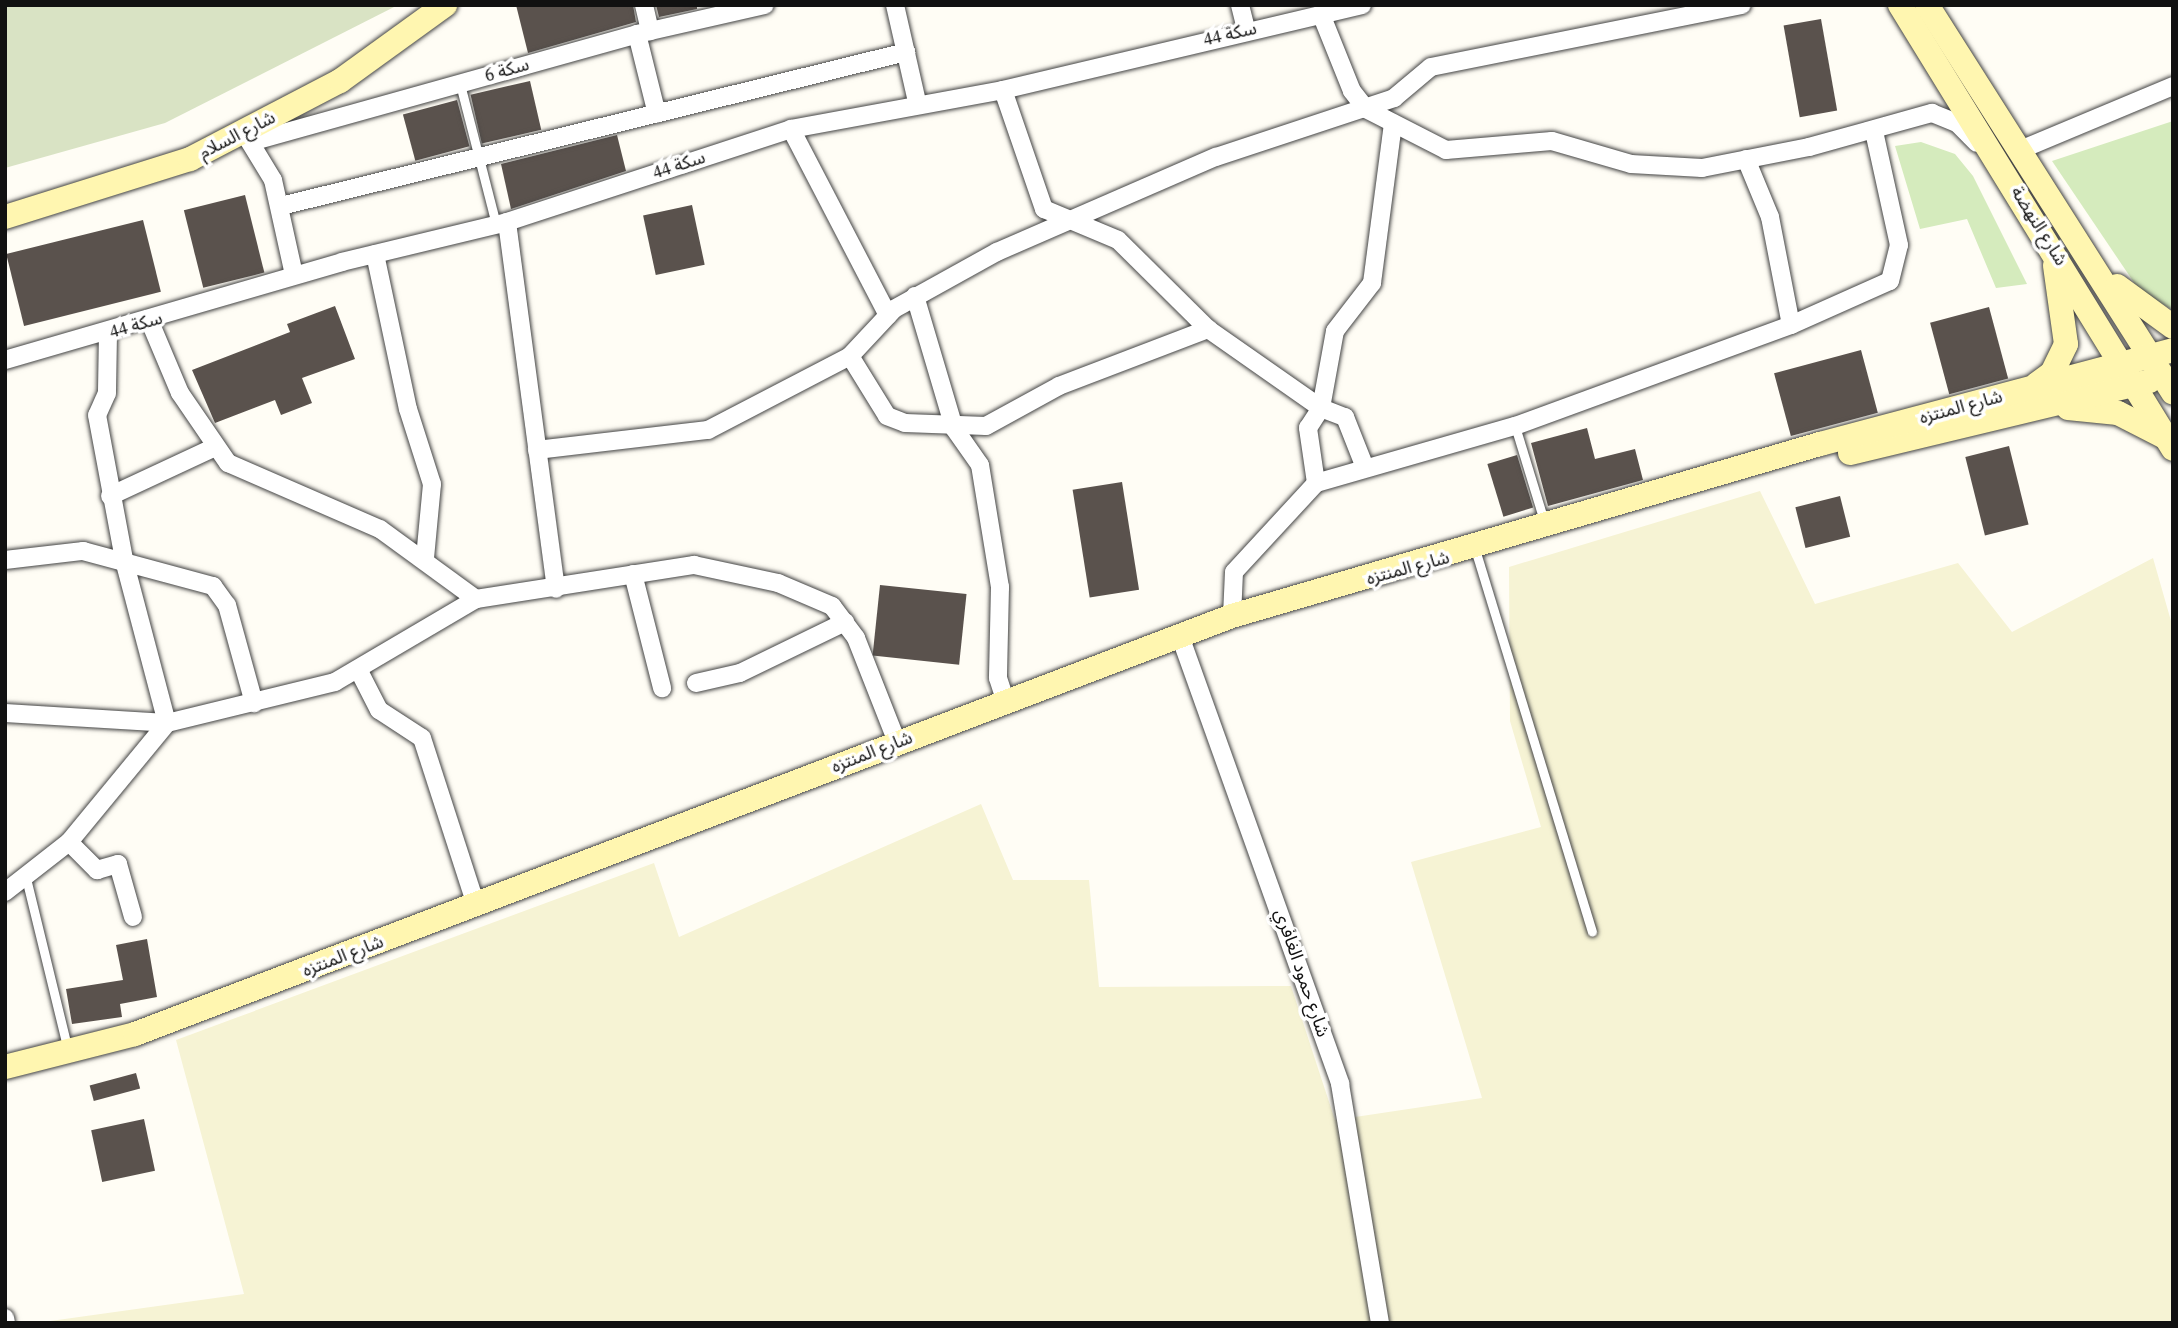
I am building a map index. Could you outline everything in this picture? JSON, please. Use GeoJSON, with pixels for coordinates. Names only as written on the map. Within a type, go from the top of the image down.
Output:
{"type":"FeatureCollection","features":[{"type":"Feature","properties":{"kind":"street","name":"شارع السلام"},"geometry":{"type":"LineString","coordinates":[[5,217],[190,159],[247,137],[340,81],[445,5]]}},
{"type":"Feature","properties":{"kind":"street"},"geometry":{"type":"LineString","coordinates":[[644,5],[644,33],[657,114]]}},
{"type":"Feature","properties":{"kind":"street","name":"سكة 6"},"geometry":{"type":"LineString","coordinates":[[247,137],[644,33],[765,5]]}},
{"type":"Feature","properties":{"kind":"street"},"geometry":{"type":"LineString","coordinates":[[895,5],[917,102]]}},
{"type":"Feature","properties":{"kind":"street"},"geometry":{"type":"LineString","coordinates":[[1240,5],[1246,29]]}},
{"type":"Feature","properties":{"kind":"street","name":"سكة 44"},"geometry":{"type":"LineString","coordinates":[[5,360],[150,322],[294,275],[502,223],[791,129],[917,102],[1003,90],[1246,29],[1362,5]]}},
{"type":"Feature","properties":{"kind":"street"},"geometry":{"type":"LineString","coordinates":[[537,450],[708,430],[850,356],[888,315],[915,296],[1068,222],[1216,157],[1394,98],[1431,67],[1456,59],[1679,11],[1742,5]]}},
{"type":"Feature","properties":{"kind":"street","name":"شارع النهضة"},"geometry":{"type":"LineString","coordinates":[[1900,5],[2011,158],[2163,352],[2170,382]]}},
{"type":"Feature","properties":{"kind":"street","name":"شارع النهضة"},"geometry":{"type":"LineString","coordinates":[[1933,9],[2011,158],[2049,241],[2170,443]]}},
{"type":"Feature","properties":{"kind":"street"},"geometry":{"type":"LineString","coordinates":[[1321,14],[1352,91],[1366,109],[1446,150],[1528,140],[1669,167],[1746,159],[1874,131],[1932,113],[1956,123],[2011,158],[2173,86]]}},
{"type":"Feature","properties":{"kind":"street"},"geometry":{"type":"LineString","coordinates":[[281,206],[906,52]]}},
{"type":"Feature","properties":{"kind":"street"},"geometry":{"type":"LineString","coordinates":[[1003,90],[1036,196],[1044,209],[1068,222],[1118,240],[1208,329],[1321,408],[1345,417],[1364,465]]}},
{"type":"Feature","properties":{"kind":"street"},"geometry":{"type":"LineString","coordinates":[[1316,483],[1308,428],[1321,408],[1335,331],[1372,283],[1393,123]]}},
{"type":"Feature","properties":{"kind":"street"},"geometry":{"type":"LineString","coordinates":[[791,129],[888,315]]}},
{"type":"Feature","properties":{"kind":"street"},"geometry":{"type":"LineString","coordinates":[[1232,616],[1234,572],[1316,483],[1364,465],[1515,426],[1791,325],[1891,281],[1898,263],[1874,131]]}},
{"type":"Feature","properties":{"kind":"street"},"geometry":{"type":"LineString","coordinates":[[247,137],[281,206],[294,275]]}},
{"type":"Feature","properties":{"kind":"street"},"geometry":{"type":"LineString","coordinates":[[1746,159],[1770,217],[1791,325]]}},
{"type":"Feature","properties":{"kind":"street"},"geometry":{"type":"LineString","coordinates":[[502,223],[556,590]]}},
{"type":"Feature","properties":{"kind":"street"},"geometry":{"type":"LineString","coordinates":[[2029,390],[2052,373],[2066,344],[2049,241]]}},
{"type":"Feature","properties":{"kind":"street"},"geometry":{"type":"LineString","coordinates":[[375,254],[408,409],[432,484],[425,558]]}},
{"type":"Feature","properties":{"kind":"street"},"geometry":{"type":"LineString","coordinates":[[2093,265],[2173,327]]}},
{"type":"Feature","properties":{"kind":"street"},"geometry":{"type":"LineString","coordinates":[[915,296],[954,428],[980,465],[1000,587],[998,678],[1005,700]]}},
{"type":"Feature","properties":{"kind":"street"},"geometry":{"type":"LineString","coordinates":[[150,322],[164,363],[215,447],[252,477],[380,529],[425,558],[476,599]]}},
{"type":"Feature","properties":{"kind":"street"},"geometry":{"type":"LineString","coordinates":[[850,356],[887,416],[954,428],[1004,419],[1059,386],[1208,329]]}},
{"type":"Feature","properties":{"kind":"street"},"geometry":{"type":"LineString","coordinates":[[108,333],[107,393],[97,415],[110,496],[125,564],[167,723]]}},
{"type":"Feature","properties":{"kind":"street","name":"شارع المنتزه"},"geometry":{"type":"LineString","coordinates":[[5,1067],[135,1034],[1005,700],[1232,616],[2163,352]]}},
{"type":"Feature","properties":{"kind":"street","name":"شارع المنتزه"},"geometry":{"type":"LineString","coordinates":[[1750,468],[1824,460],[2134,384],[2170,382]]}},
{"type":"Feature","properties":{"kind":"street"},"geometry":{"type":"LineString","coordinates":[[2047,407],[2118,414],[2170,443]]}},
{"type":"Feature","properties":{"kind":"street"},"geometry":{"type":"LineString","coordinates":[[110,496],[215,447]]}},
{"type":"Feature","properties":{"kind":"street"},"geometry":{"type":"LineString","coordinates":[[5,560],[64,550],[202,581],[221,593],[254,704]]}},
{"type":"Feature","properties":{"kind":"street"},"geometry":{"type":"LineString","coordinates":[[5,713],[167,723],[254,704],[359,671],[476,599],[556,590],[694,565],[726,570],[809,595],[845,622],[897,743]]}},
{"type":"Feature","properties":{"kind":"street"},"geometry":{"type":"LineString","coordinates":[[632,575],[662,688]]}},
{"type":"Feature","properties":{"kind":"street"},"geometry":{"type":"LineString","coordinates":[[696,683],[740,673],[845,622]]}},
{"type":"Feature","properties":{"kind":"street","name":"شارع حمود الغافري"},"geometry":{"type":"LineString","coordinates":[[1180,636],[1340,1084],[1380,1323]]}},
{"type":"Feature","properties":{"kind":"street"},"geometry":{"type":"LineString","coordinates":[[359,671],[379,710],[422,738],[476,905]]}},
{"type":"Feature","properties":{"kind":"street"},"geometry":{"type":"LineString","coordinates":[[5,892],[69,842],[167,723]]}},
{"type":"Feature","properties":{"kind":"street"},"geometry":{"type":"LineString","coordinates":[[69,842],[97,870],[118,864],[133,917]]}},
{"type":"Feature","properties":{"kind":"lane"},"geometry":{"type":"LineString","coordinates":[[460,83],[478,158],[502,223]]}},
{"type":"Feature","properties":{"kind":"lane"},"geometry":{"type":"LineString","coordinates":[[1515,426],[1546,528]]}},
{"type":"Feature","properties":{"kind":"lane"},"geometry":{"type":"LineString","coordinates":[[1475,549],[1592,931]]}},
{"type":"Feature","properties":{"kind":"lane"},"geometry":{"type":"LineString","coordinates":[[26,878],[69,1051]]}},
{"type":"Feature","properties":{"kind":"shaded area"},"geometry":{"type":"Polygon","coordinates":[[[1760,491],[1815,604],[1958,563],[2012,632],[2153,558],[2173,628],[2173,1323],[36,1323],[244,1294],[176,1040],[654,863],[679,937],[981,804],[1013,880],[1089,880],[1099,987],[1291,986],[1335,1120],[1482,1098],[1411,862],[1541,827],[1510,721],[1509,567],[1760,491]]]}},
{"type":"Feature","properties":{"kind":"green space"},"geometry":{"type":"Polygon","coordinates":[[[5,5],[398,5],[165,123],[5,168],[5,5]]]}},
{"type":"Feature","properties":{"kind":"green space"},"geometry":{"type":"Polygon","coordinates":[[[2173,121],[2173,310],[2139,290],[2052,161],[2173,121]]]}},
{"type":"Feature","properties":{"kind":"green space"},"geometry":{"type":"Polygon","coordinates":[[[1921,142],[1955,154],[1973,176],[2027,284],[1996,288],[1967,219],[1920,229],[1895,146],[1921,142]]]}},
{"type":"Feature","properties":{"kind":"building"},"geometry":{"type":"Polygon","coordinates":[[[516,5],[633,5],[636,22],[528,53],[516,5]]]}},
{"type":"Feature","properties":{"kind":"building"},"geometry":{"type":"Polygon","coordinates":[[[656,5],[697,5],[697,9],[659,17],[656,5]]]}},
{"type":"Feature","properties":{"kind":"building"},"geometry":{"type":"Polygon","coordinates":[[[1821,19],[1837,111],[1800,117],[1784,26],[1821,19]]]}},
{"type":"Feature","properties":{"kind":"building"},"geometry":{"type":"Polygon","coordinates":[[[530,81],[541,130],[482,143],[471,95],[530,81]]]}},
{"type":"Feature","properties":{"kind":"building"},"geometry":{"type":"Polygon","coordinates":[[[457,100],[469,146],[415,161],[403,114],[457,100]]]}},
{"type":"Feature","properties":{"kind":"building"},"geometry":{"type":"Polygon","coordinates":[[[617,135],[626,171],[511,209],[501,164],[617,135]]]}},
{"type":"Feature","properties":{"kind":"building"},"geometry":{"type":"Polygon","coordinates":[[[245,195],[264,273],[203,288],[184,210],[245,195]]]}},
{"type":"Feature","properties":{"kind":"building"},"geometry":{"type":"Polygon","coordinates":[[[692,205],[705,265],[656,275],[643,215],[692,205]]]}},
{"type":"Feature","properties":{"kind":"building"},"geometry":{"type":"Polygon","coordinates":[[[143,220],[161,292],[24,326],[6,254],[143,220]]]}},
{"type":"Feature","properties":{"kind":"building"},"geometry":{"type":"Polygon","coordinates":[[[335,306],[355,359],[302,378],[312,403],[281,415],[275,400],[215,423],[192,370],[290,332],[287,324],[335,306]]]}},
{"type":"Feature","properties":{"kind":"building"},"geometry":{"type":"Polygon","coordinates":[[[1989,307],[2008,378],[1949,394],[1930,323],[1989,307]]]}},
{"type":"Feature","properties":{"kind":"building"},"geometry":{"type":"Polygon","coordinates":[[[1861,350],[1878,413],[1791,436],[1774,373],[1861,350]]]}},
{"type":"Feature","properties":{"kind":"building"},"geometry":{"type":"Polygon","coordinates":[[[1587,428],[1595,459],[1635,449],[1643,480],[1548,506],[1531,443],[1587,428]]]}},
{"type":"Feature","properties":{"kind":"building"},"geometry":{"type":"Polygon","coordinates":[[[2009,446],[2029,525],[1985,535],[1965,457],[2009,446]]]}},
{"type":"Feature","properties":{"kind":"building"},"geometry":{"type":"Polygon","coordinates":[[[1517,455],[1533,508],[1503,517],[1487,464],[1517,455]]]}},
{"type":"Feature","properties":{"kind":"building"},"geometry":{"type":"Polygon","coordinates":[[[1122,482],[1139,590],[1090,597],[1073,490],[1122,482]]]}},
{"type":"Feature","properties":{"kind":"building"},"geometry":{"type":"Polygon","coordinates":[[[1840,496],[1850,537],[1806,548],[1795,507],[1840,496]]]}},
{"type":"Feature","properties":{"kind":"building"},"geometry":{"type":"Polygon","coordinates":[[[880,585],[967,594],[959,665],[873,656],[880,585]]]}},
{"type":"Feature","properties":{"kind":"building"},"geometry":{"type":"Polygon","coordinates":[[[147,939],[157,997],[120,1004],[122,1017],[72,1024],[66,989],[123,980],[116,945],[147,939]]]}},
{"type":"Feature","properties":{"kind":"building"},"geometry":{"type":"Polygon","coordinates":[[[136,1073],[140,1088],[94,1101],[90,1085],[136,1073]]]}},
{"type":"Feature","properties":{"kind":"building"},"geometry":{"type":"Polygon","coordinates":[[[144,1119],[155,1171],[102,1182],[91,1130],[144,1119]]]}}]}
